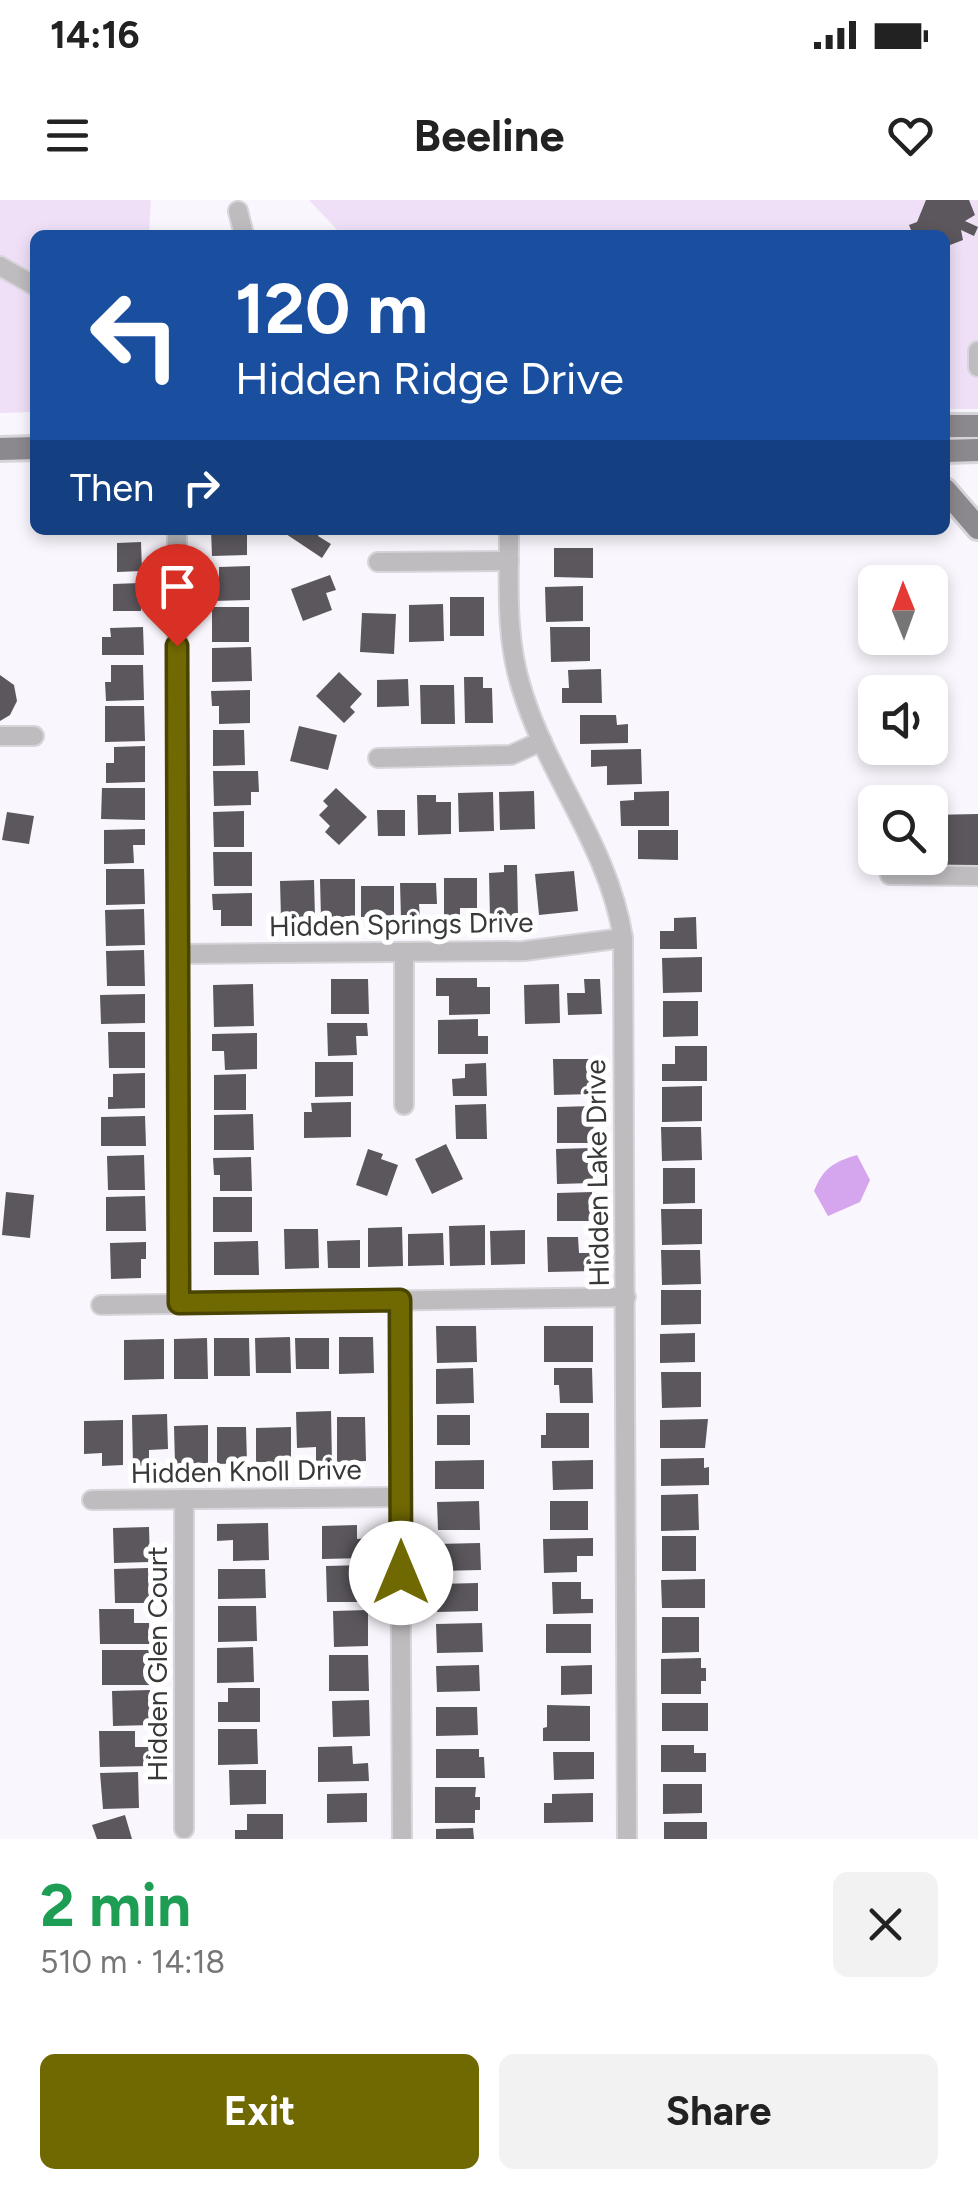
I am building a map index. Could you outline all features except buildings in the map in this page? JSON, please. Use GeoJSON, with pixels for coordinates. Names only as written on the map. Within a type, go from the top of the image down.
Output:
{"type":"FeatureCollection","features":[{"type":"Feature","properties":{"kind":"main road"},"geometry":{"type":"LineString","coordinates":[[950,426],[978,426]]}},
{"type":"Feature","properties":{"kind":"main road"},"geometry":{"type":"LineString","coordinates":[[0,448],[30,448]]}},
{"type":"Feature","properties":{"kind":"main road"},"geometry":{"type":"LineString","coordinates":[[950,451],[978,450]]}},
{"type":"Feature","properties":{"kind":"main road"},"geometry":{"type":"LineString","coordinates":[[950,496],[978,528]]}},
{"type":"Feature","properties":{"kind":"street"},"geometry":{"type":"LineString","coordinates":[[238,211],[243,230]]}},
{"type":"Feature","properties":{"kind":"street"},"geometry":{"type":"LineString","coordinates":[[0,266],[30,283]]}},
{"type":"Feature","properties":{"kind":"street"},"geometry":{"type":"LineString","coordinates":[[978,351],[978,367]]}},
{"type":"Feature","properties":{"kind":"street"},"geometry":{"type":"LineString","coordinates":[[176,535],[179,1303]]}},
{"type":"Feature","properties":{"kind":"street","name":"Hidden Lake Drive"},"geometry":{"type":"LineString","coordinates":[[509,535],[513,658],[522,694],[606,869],[622,938],[627,1839]]}},
{"type":"Feature","properties":{"kind":"street"},"geometry":{"type":"LineString","coordinates":[[378,562],[509,561]]}},
{"type":"Feature","properties":{"kind":"street"},"geometry":{"type":"LineString","coordinates":[[0,736],[34,736]]}},
{"type":"Feature","properties":{"kind":"street"},"geometry":{"type":"LineString","coordinates":[[378,758],[511,755],[542,740]]}},
{"type":"Feature","properties":{"kind":"street"},"geometry":{"type":"LineString","coordinates":[[890,875],[978,876]]}},
{"type":"Feature","properties":{"kind":"street","name":"Hidden Springs Drive"},"geometry":{"type":"LineString","coordinates":[[179,954],[524,951],[622,938]]}},
{"type":"Feature","properties":{"kind":"street"},"geometry":{"type":"LineString","coordinates":[[404,952],[404,1106]]}},
{"type":"Feature","properties":{"kind":"street"},"geometry":{"type":"LineString","coordinates":[[101,1305],[626,1297]]}},
{"type":"Feature","properties":{"kind":"street"},"geometry":{"type":"LineString","coordinates":[[400,1300],[402,1839]]}},
{"type":"Feature","properties":{"kind":"street","name":"Hidden Knoll Drive"},"geometry":{"type":"LineString","coordinates":[[92,1500],[401,1497]]}},
{"type":"Feature","properties":{"kind":"street","name":"Hidden Glen Court"},"geometry":{"type":"LineString","coordinates":[[184,1499],[184,1829]]}},
{"type":"Feature","properties":{"kind":"shaded area"},"geometry":{"type":"Polygon","coordinates":[[[0,200],[151,200],[149,230],[30,230],[30,412],[0,413],[0,200]]]}},
{"type":"Feature","properties":{"kind":"shaded area"},"geometry":{"type":"Polygon","coordinates":[[[309,200],[978,200],[978,409],[950,409],[950,230],[337,230],[309,200]]]}},
{"type":"Feature","properties":{"kind":"shaded area"},"geometry":{"type":"Polygon","coordinates":[[[857,1155],[870,1180],[860,1202],[828,1216],[814,1191],[817,1183],[830,1167],[857,1155]]]}},
{"type":"Feature","properties":{"kind":"route"},"geometry":{"type":"LineString","coordinates":[[177,646],[179,1303],[400,1300],[401,1573]]}}]}
